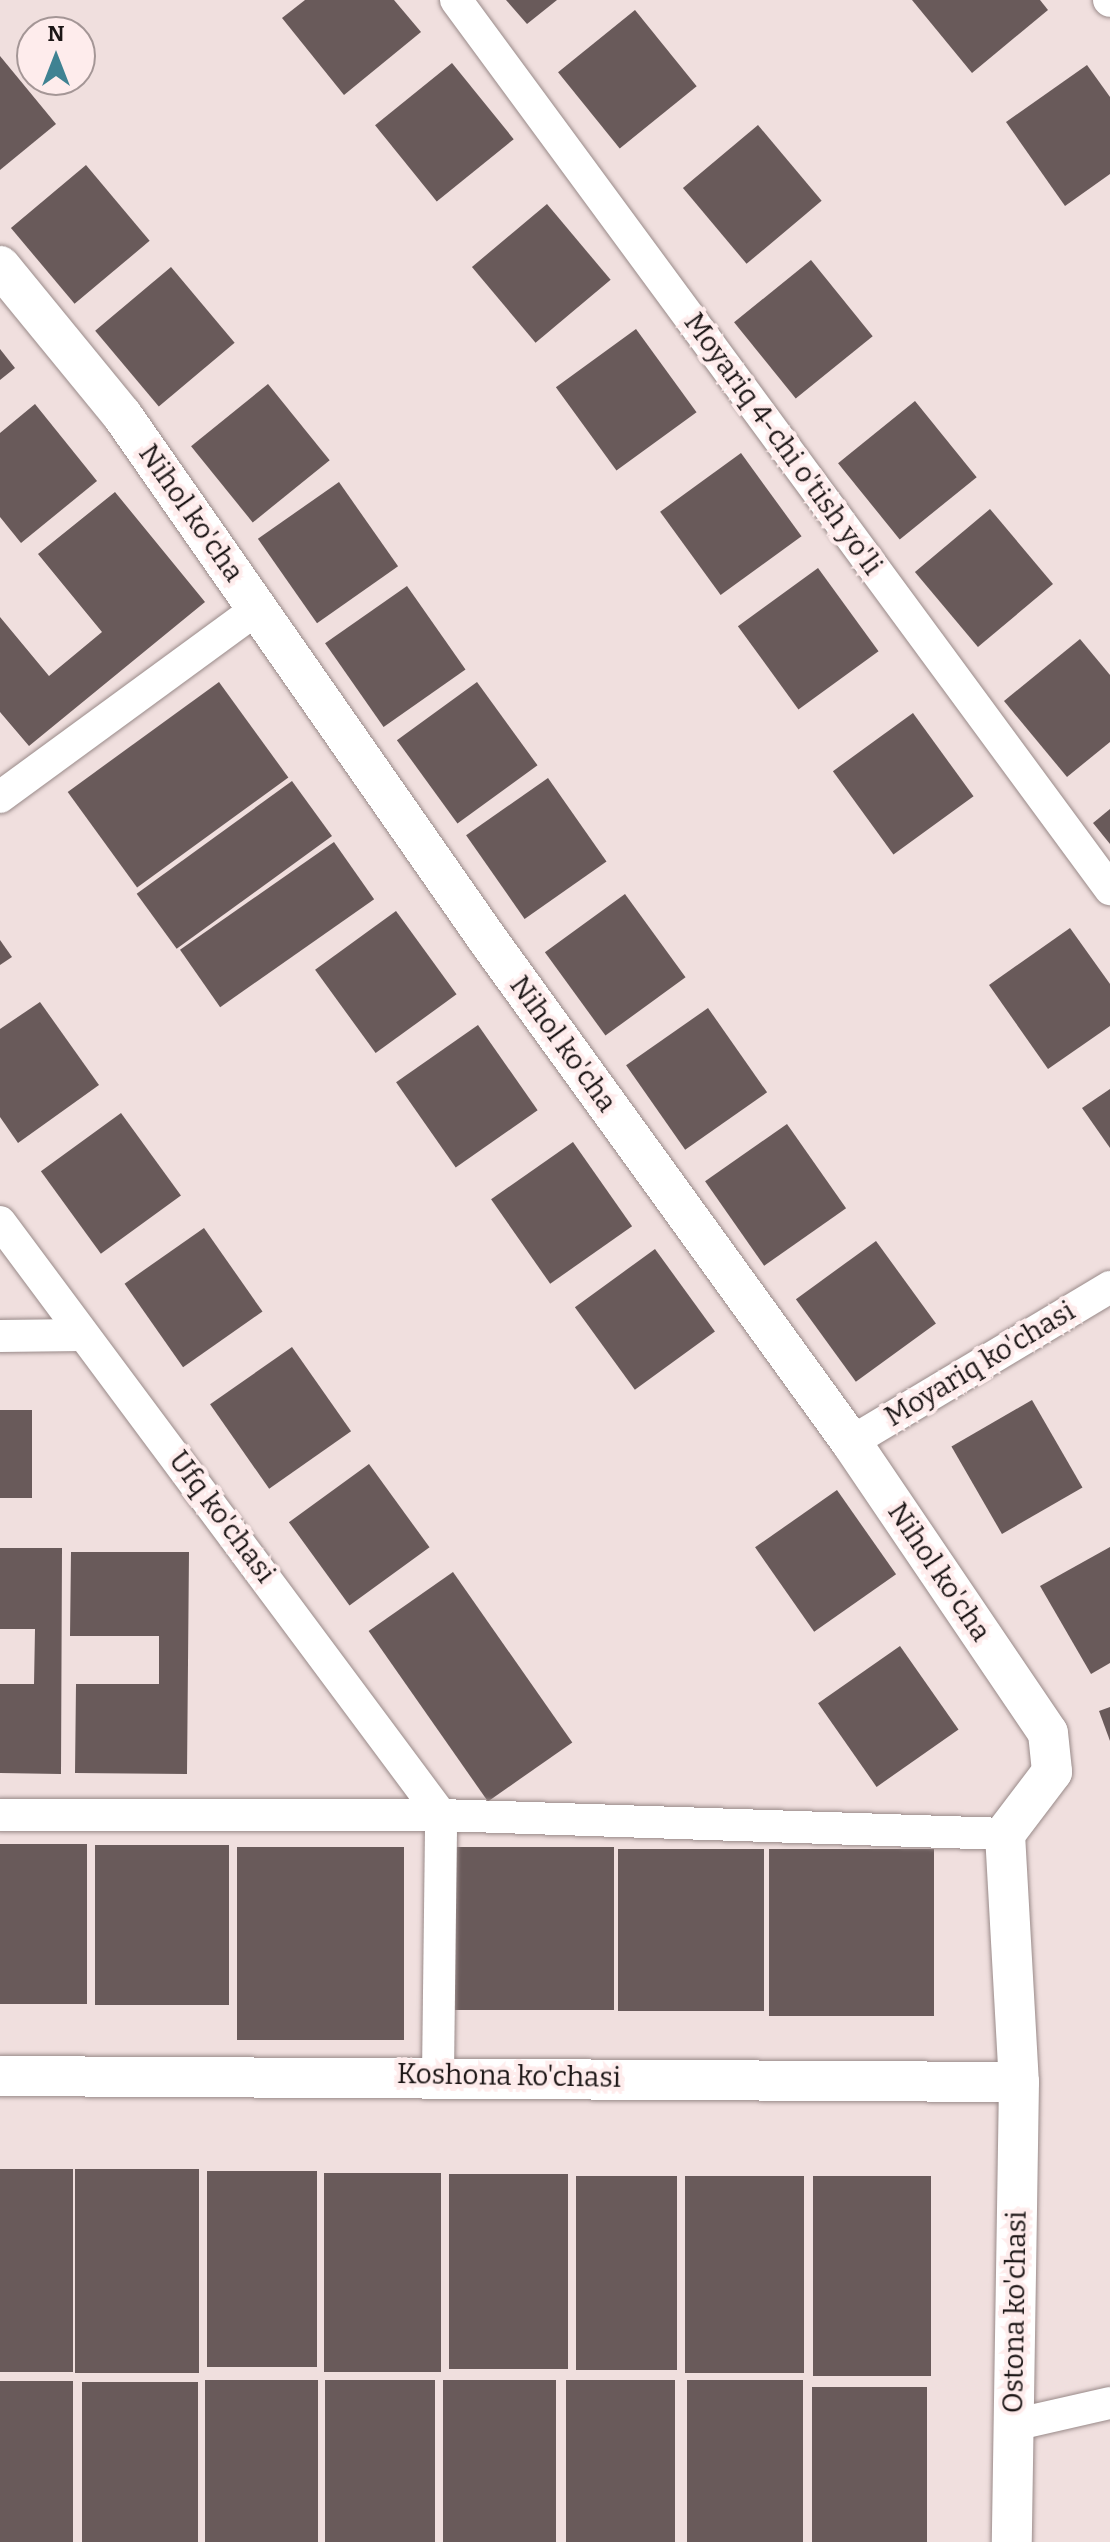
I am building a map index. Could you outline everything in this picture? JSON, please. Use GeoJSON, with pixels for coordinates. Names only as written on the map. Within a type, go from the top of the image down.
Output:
{"type":"FeatureCollection","features":[{"type":"Feature","properties":{"kind":"street","name":"Moyariq 4-chi o'tish yo'li"},"geometry":{"type":"LineString","coordinates":[[456,0],[1110,889]]}},
{"type":"Feature","properties":{"kind":"street","name":"Nihol ko'cha"},"geometry":{"type":"LineString","coordinates":[[0,266],[122,415],[851,1442],[1051,1740],[1052,1772],[1005,1834]]}},
{"type":"Feature","properties":{"kind":"street"},"geometry":{"type":"LineString","coordinates":[[0,797],[257,609]]}},
{"type":"Feature","properties":{"kind":"street","name":"Ufq ko'chasi"},"geometry":{"type":"LineString","coordinates":[[0,1222],[441,1815]]}},
{"type":"Feature","properties":{"kind":"street","name":"Moyariq ko'chasi"},"geometry":{"type":"LineString","coordinates":[[851,1442],[1110,1287]]}},
{"type":"Feature","properties":{"kind":"street"},"geometry":{"type":"LineString","coordinates":[[0,1336],[83,1335]]}},
{"type":"Feature","properties":{"kind":"street"},"geometry":{"type":"LineString","coordinates":[[0,1815],[441,1815],[1005,1834]]}},
{"type":"Feature","properties":{"kind":"street"},"geometry":{"type":"LineString","coordinates":[[438,2075],[441,1815]]}},
{"type":"Feature","properties":{"kind":"street","name":"Ostona ko'chasi"},"geometry":{"type":"LineString","coordinates":[[1005,1834],[1019,2082],[1012,2542]]}},
{"type":"Feature","properties":{"kind":"street","name":"Koshona ko'chasi"},"geometry":{"type":"LineString","coordinates":[[0,2076],[438,2075],[1019,2082]]}},
{"type":"Feature","properties":{"kind":"street"},"geometry":{"type":"LineString","coordinates":[[1013,2425],[1110,2403]]}},
{"type":"Feature","properties":{"kind":"building"},"geometry":{"type":"Polygon","coordinates":[[[305,0],[394,0],[421,32],[344,95],[282,18],[305,0]]]}},
{"type":"Feature","properties":{"kind":"building"},"geometry":{"type":"Polygon","coordinates":[[[506,0],[557,0],[527,24],[506,0]]]}},
{"type":"Feature","properties":{"kind":"building"},"geometry":{"type":"Polygon","coordinates":[[[912,0],[1040,0],[1048,10],[972,73],[912,0]]]}},
{"type":"Feature","properties":{"kind":"building"},"geometry":{"type":"Polygon","coordinates":[[[635,10],[697,86],[620,148],[558,72],[635,10]]]}},
{"type":"Feature","properties":{"kind":"building"},"geometry":{"type":"Polygon","coordinates":[[[0,56],[16,75],[16,96],[33,96],[56,124],[0,170],[0,56]]]}},
{"type":"Feature","properties":{"kind":"building"},"geometry":{"type":"Polygon","coordinates":[[[452,63],[514,139],[437,201],[375,125],[452,63]]]}},
{"type":"Feature","properties":{"kind":"building"},"geometry":{"type":"Polygon","coordinates":[[[1087,65],[1110,97],[1110,174],[1065,206],[1006,122],[1087,65]]]}},
{"type":"Feature","properties":{"kind":"building"},"geometry":{"type":"Polygon","coordinates":[[[758,125],[822,201],[747,264],[683,188],[758,125]]]}},
{"type":"Feature","properties":{"kind":"building"},"geometry":{"type":"Polygon","coordinates":[[[86,165],[150,241],[75,304],[11,228],[86,165]]]}},
{"type":"Feature","properties":{"kind":"building"},"geometry":{"type":"Polygon","coordinates":[[[547,204],[611,280],[536,343],[472,267],[547,204]]]}},
{"type":"Feature","properties":{"kind":"building"},"geometry":{"type":"Polygon","coordinates":[[[811,260],[873,336],[796,398],[734,322],[811,260]]]}},
{"type":"Feature","properties":{"kind":"building"},"geometry":{"type":"Polygon","coordinates":[[[171,267],[235,343],[159,406],[95,331],[171,267]]]}},
{"type":"Feature","properties":{"kind":"building"},"geometry":{"type":"Polygon","coordinates":[[[636,329],[697,412],[616,471],[556,387],[636,329]]]}},
{"type":"Feature","properties":{"kind":"building"},"geometry":{"type":"Polygon","coordinates":[[[0,349],[15,368],[0,380],[0,349]]]}},
{"type":"Feature","properties":{"kind":"building"},"geometry":{"type":"Polygon","coordinates":[[[268,384],[330,460],[253,522],[191,446],[268,384]]]}},
{"type":"Feature","properties":{"kind":"building"},"geometry":{"type":"Polygon","coordinates":[[[915,401],[977,477],[900,539],[838,463],[915,401]]]}},
{"type":"Feature","properties":{"kind":"building"},"geometry":{"type":"Polygon","coordinates":[[[35,404],[97,481],[21,543],[0,517],[0,433],[35,404]]]}},
{"type":"Feature","properties":{"kind":"building"},"geometry":{"type":"Polygon","coordinates":[[[741,453],[802,536],[721,595],[660,512],[741,453]]]}},
{"type":"Feature","properties":{"kind":"building"},"geometry":{"type":"Polygon","coordinates":[[[339,482],[398,566],[317,623],[258,539],[339,482]]]}},
{"type":"Feature","properties":{"kind":"building"},"geometry":{"type":"Polygon","coordinates":[[[115,492],[205,602],[29,746],[0,712],[0,617],[49,676],[102,632],[38,554],[115,492]]]}},
{"type":"Feature","properties":{"kind":"building"},"geometry":{"type":"Polygon","coordinates":[[[990,509],[1053,584],[978,647],[915,572],[990,509]]]}},
{"type":"Feature","properties":{"kind":"building"},"geometry":{"type":"Polygon","coordinates":[[[818,568],[879,651],[798,710],[738,626],[818,568]]]}},
{"type":"Feature","properties":{"kind":"building"},"geometry":{"type":"Polygon","coordinates":[[[407,586],[466,670],[384,727],[325,643],[407,586]]]}},
{"type":"Feature","properties":{"kind":"building"},"geometry":{"type":"Polygon","coordinates":[[[1080,639],[1110,675],[1110,742],[1067,777],[1004,701],[1080,639]]]}},
{"type":"Feature","properties":{"kind":"building"},"geometry":{"type":"Polygon","coordinates":[[[219,682],[288,777],[137,887],[68,792],[219,682]]]}},
{"type":"Feature","properties":{"kind":"building"},"geometry":{"type":"Polygon","coordinates":[[[477,682],[538,765],[457,824],[397,740],[477,682]]]}},
{"type":"Feature","properties":{"kind":"building"},"geometry":{"type":"Polygon","coordinates":[[[913,713],[974,796],[893,855],[833,771],[913,713]]]}},
{"type":"Feature","properties":{"kind":"building"},"geometry":{"type":"Polygon","coordinates":[[[548,778],[607,862],[525,919],[466,835],[548,778]]]}},
{"type":"Feature","properties":{"kind":"building"},"geometry":{"type":"Polygon","coordinates":[[[292,781],[332,836],[177,949],[137,894],[292,781]]]}},
{"type":"Feature","properties":{"kind":"building"},"geometry":{"type":"Polygon","coordinates":[[[1110,809],[1110,844],[1093,823],[1110,809]]]}},
{"type":"Feature","properties":{"kind":"building"},"geometry":{"type":"Polygon","coordinates":[[[334,842],[374,899],[220,1007],[180,950],[334,842]]]}},
{"type":"Feature","properties":{"kind":"building"},"geometry":{"type":"Polygon","coordinates":[[[625,894],[686,977],[605,1036],[545,952],[625,894]]]}},
{"type":"Feature","properties":{"kind":"building"},"geometry":{"type":"Polygon","coordinates":[[[396,911],[457,994],[376,1053],[315,970],[396,911]]]}},
{"type":"Feature","properties":{"kind":"building"},"geometry":{"type":"Polygon","coordinates":[[[1070,928],[1110,984],[1110,1026],[1048,1069],[989,985],[1070,928]]]}},
{"type":"Feature","properties":{"kind":"building"},"geometry":{"type":"Polygon","coordinates":[[[0,940],[12,957],[0,965],[0,940]]]}},
{"type":"Feature","properties":{"kind":"building"},"geometry":{"type":"Polygon","coordinates":[[[40,1002],[99,1085],[18,1143],[0,1117],[0,1029],[40,1002]]]}},
{"type":"Feature","properties":{"kind":"building"},"geometry":{"type":"Polygon","coordinates":[[[708,1008],[767,1092],[685,1150],[626,1065],[708,1008]]]}},
{"type":"Feature","properties":{"kind":"building"},"geometry":{"type":"Polygon","coordinates":[[[478,1025],[538,1110],[456,1168],[396,1082],[478,1025]]]}},
{"type":"Feature","properties":{"kind":"building"},"geometry":{"type":"Polygon","coordinates":[[[1110,1089],[1110,1148],[1082,1108],[1110,1089]]]}},
{"type":"Feature","properties":{"kind":"building"},"geometry":{"type":"Polygon","coordinates":[[[121,1113],[181,1196],[101,1254],[41,1171],[121,1113]]]}},
{"type":"Feature","properties":{"kind":"building"},"geometry":{"type":"Polygon","coordinates":[[[787,1124],[846,1208],[764,1266],[705,1181],[787,1124]]]}},
{"type":"Feature","properties":{"kind":"building"},"geometry":{"type":"Polygon","coordinates":[[[573,1142],[632,1226],[550,1284],[491,1199],[573,1142]]]}},
{"type":"Feature","properties":{"kind":"building"},"geometry":{"type":"Polygon","coordinates":[[[204,1228],[263,1312],[183,1367],[125,1284],[204,1228]]]}},
{"type":"Feature","properties":{"kind":"building"},"geometry":{"type":"Polygon","coordinates":[[[876,1241],[936,1324],[856,1382],[796,1299],[876,1241]]]}},
{"type":"Feature","properties":{"kind":"building"},"geometry":{"type":"Polygon","coordinates":[[[655,1249],[715,1332],[635,1390],[575,1307],[655,1249]]]}},
{"type":"Feature","properties":{"kind":"building"},"geometry":{"type":"Polygon","coordinates":[[[292,1347],[351,1431],[269,1489],[210,1404],[292,1347]]]}},
{"type":"Feature","properties":{"kind":"building"},"geometry":{"type":"Polygon","coordinates":[[[1032,1400],[1082,1487],[1002,1534],[951,1446],[1032,1400]]]}},
{"type":"Feature","properties":{"kind":"building"},"geometry":{"type":"Polygon","coordinates":[[[0,1410],[32,1410],[32,1498],[0,1498],[0,1410]]]}},
{"type":"Feature","properties":{"kind":"building"},"geometry":{"type":"Polygon","coordinates":[[[369,1464],[430,1547],[349,1606],[289,1522],[369,1464]]]}},
{"type":"Feature","properties":{"kind":"building"},"geometry":{"type":"Polygon","coordinates":[[[837,1490],[896,1574],[814,1632],[755,1547],[837,1490]]]}},
{"type":"Feature","properties":{"kind":"building"},"geometry":{"type":"Polygon","coordinates":[[[1110,1547],[1110,1663],[1091,1674],[1040,1586],[1110,1547]]]}},
{"type":"Feature","properties":{"kind":"building"},"geometry":{"type":"Polygon","coordinates":[[[0,1548],[62,1548],[61,1774],[0,1773],[0,1684],[34,1684],[35,1629],[0,1629],[0,1548]]]}},
{"type":"Feature","properties":{"kind":"building"},"geometry":{"type":"Polygon","coordinates":[[[71,1552],[189,1552],[187,1774],[75,1773],[76,1684],[159,1684],[159,1636],[70,1636],[71,1552]]]}},
{"type":"Feature","properties":{"kind":"building"},"geometry":{"type":"Polygon","coordinates":[[[453,1572],[572,1742],[488,1801],[369,1631],[453,1572]]]}},
{"type":"Feature","properties":{"kind":"building"},"geometry":{"type":"Polygon","coordinates":[[[900,1646],[959,1730],[877,1787],[818,1703],[900,1646]]]}},
{"type":"Feature","properties":{"kind":"building"},"geometry":{"type":"Polygon","coordinates":[[[1110,1707],[1110,1741],[1099,1711],[1110,1707]]]}},
{"type":"Feature","properties":{"kind":"building"},"geometry":{"type":"Polygon","coordinates":[[[0,1844],[87,1844],[87,2004],[0,2004],[0,1844]]]}},
{"type":"Feature","properties":{"kind":"building"},"geometry":{"type":"Polygon","coordinates":[[[95,1845],[229,1845],[229,2005],[95,2005],[95,1845]]]}},
{"type":"Feature","properties":{"kind":"building"},"geometry":{"type":"Polygon","coordinates":[[[237,1847],[404,1847],[404,2040],[237,2040],[237,1847]]]}},
{"type":"Feature","properties":{"kind":"building"},"geometry":{"type":"Polygon","coordinates":[[[454,1847],[614,1847],[614,2010],[454,2010],[454,1847]]]}},
{"type":"Feature","properties":{"kind":"building"},"geometry":{"type":"Polygon","coordinates":[[[618,1849],[764,1849],[764,2011],[618,2011],[618,1849]]]}},
{"type":"Feature","properties":{"kind":"building"},"geometry":{"type":"Polygon","coordinates":[[[769,1849],[934,1849],[934,2016],[769,2016],[769,1849]]]}},
{"type":"Feature","properties":{"kind":"building"},"geometry":{"type":"Polygon","coordinates":[[[0,2169],[73,2169],[73,2372],[0,2372],[0,2169]]]}},
{"type":"Feature","properties":{"kind":"building"},"geometry":{"type":"Polygon","coordinates":[[[75,2169],[199,2169],[199,2373],[75,2373],[75,2169]]]}},
{"type":"Feature","properties":{"kind":"building"},"geometry":{"type":"Polygon","coordinates":[[[207,2171],[317,2171],[317,2367],[207,2367],[207,2171]]]}},
{"type":"Feature","properties":{"kind":"building"},"geometry":{"type":"Polygon","coordinates":[[[324,2173],[441,2173],[441,2372],[324,2372],[324,2173]]]}},
{"type":"Feature","properties":{"kind":"building"},"geometry":{"type":"Polygon","coordinates":[[[449,2174],[568,2174],[568,2369],[449,2369],[449,2174]]]}},
{"type":"Feature","properties":{"kind":"building"},"geometry":{"type":"Polygon","coordinates":[[[576,2176],[677,2176],[677,2370],[576,2370],[576,2176]]]}},
{"type":"Feature","properties":{"kind":"building"},"geometry":{"type":"Polygon","coordinates":[[[685,2176],[804,2176],[804,2373],[685,2373],[685,2176]]]}},
{"type":"Feature","properties":{"kind":"building"},"geometry":{"type":"Polygon","coordinates":[[[813,2176],[931,2176],[931,2376],[813,2376],[813,2176]]]}},
{"type":"Feature","properties":{"kind":"building"},"geometry":{"type":"Polygon","coordinates":[[[205,2380],[318,2380],[318,2542],[205,2542],[205,2380]]]}},
{"type":"Feature","properties":{"kind":"building"},"geometry":{"type":"Polygon","coordinates":[[[325,2380],[435,2380],[435,2542],[325,2542],[325,2380]]]}},
{"type":"Feature","properties":{"kind":"building"},"geometry":{"type":"Polygon","coordinates":[[[443,2380],[556,2380],[556,2542],[443,2542],[443,2380]]]}},
{"type":"Feature","properties":{"kind":"building"},"geometry":{"type":"Polygon","coordinates":[[[566,2380],[675,2380],[675,2542],[566,2542],[566,2380]]]}},
{"type":"Feature","properties":{"kind":"building"},"geometry":{"type":"Polygon","coordinates":[[[687,2380],[803,2380],[803,2542],[687,2542],[687,2380]]]}},
{"type":"Feature","properties":{"kind":"building"},"geometry":{"type":"Polygon","coordinates":[[[0,2381],[73,2381],[73,2542],[0,2542],[0,2381]]]}},
{"type":"Feature","properties":{"kind":"building"},"geometry":{"type":"Polygon","coordinates":[[[82,2382],[198,2382],[198,2542],[82,2542],[82,2382]]]}},
{"type":"Feature","properties":{"kind":"building"},"geometry":{"type":"Polygon","coordinates":[[[812,2387],[927,2387],[927,2542],[812,2542],[812,2387]]]}}]}
